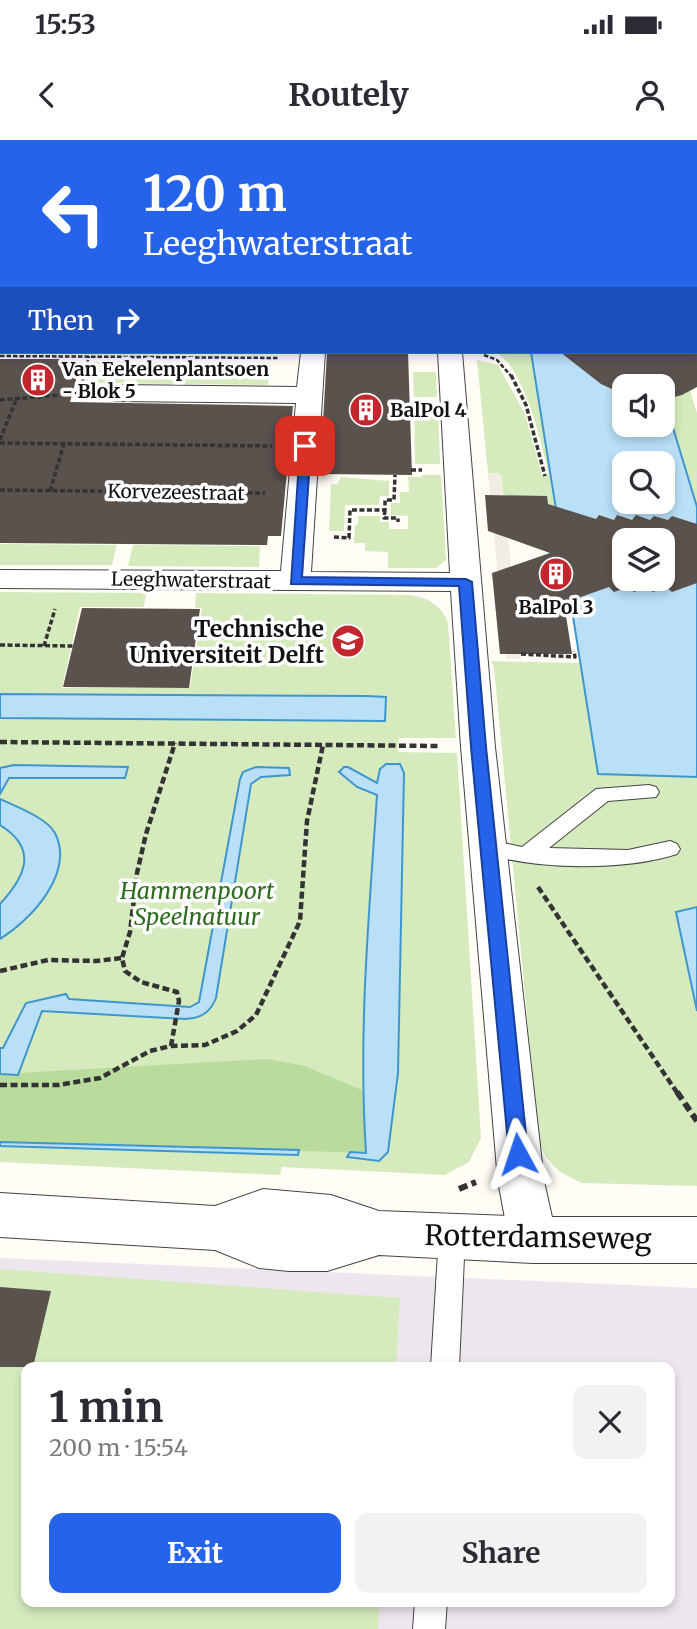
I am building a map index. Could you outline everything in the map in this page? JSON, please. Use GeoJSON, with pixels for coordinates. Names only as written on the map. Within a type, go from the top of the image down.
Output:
{"type":"FeatureCollection","features":[{"type":"Feature","properties":{"kind":"street"},"geometry":{"type":"LineString","coordinates":[[450,354],[478,747],[508,851],[521,1181],[533,1240]]}},
{"type":"Feature","properties":{"kind":"street"},"geometry":{"type":"LineString","coordinates":[[295,581],[313,355]]}},
{"type":"Feature","properties":{"kind":"street"},"geometry":{"type":"LineString","coordinates":[[116,393],[309,395]]}},
{"type":"Feature","properties":{"kind":"street","name":"Leeghwaterstraat"},"geometry":{"type":"LineString","coordinates":[[0,579],[466,582]]}},
{"type":"Feature","properties":{"kind":"street","name":"Rotterdamseweg"},"geometry":{"type":"LineString","coordinates":[[0,1215],[215,1228],[259,1245],[289,1248],[327,1248],[450,1214],[533,1240],[697,1240]]}},
{"type":"Feature","properties":{"kind":"lane"},"geometry":{"type":"LineString","coordinates":[[508,851],[603,794],[649,792]]}},
{"type":"Feature","properties":{"kind":"lane"},"geometry":{"type":"LineString","coordinates":[[508,851],[628,858],[670,849]]}},
{"type":"Feature","properties":{"kind":"lane"},"geometry":{"type":"LineString","coordinates":[[445,1362],[450,1214]]}},
{"type":"Feature","properties":{"kind":"lane"},"geometry":{"type":"LineString","coordinates":[[429,1629],[431,1607]]}},
{"type":"Feature","properties":{"kind":"path"},"geometry":{"type":"LineString","coordinates":[[463,354],[489,356],[498,359],[506,367],[530,414],[545,476]]}},
{"type":"Feature","properties":{"kind":"path"},"geometry":{"type":"LineString","coordinates":[[0,356],[313,355]]}},
{"type":"Feature","properties":{"kind":"path"},"geometry":{"type":"LineString","coordinates":[[79,394],[89,356]]}},
{"type":"Feature","properties":{"kind":"path"},"geometry":{"type":"LineString","coordinates":[[0,400],[116,393]]}},
{"type":"Feature","properties":{"kind":"path"},"geometry":{"type":"LineString","coordinates":[[16,400],[0,441],[305,446]]}},
{"type":"Feature","properties":{"kind":"path"},"geometry":{"type":"LineString","coordinates":[[50,491],[64,443]]}},
{"type":"Feature","properties":{"kind":"path"},"geometry":{"type":"LineString","coordinates":[[395,475],[394,500],[385,500],[384,518],[398,518],[398,522]]}},
{"type":"Feature","properties":{"kind":"path","name":"Korvezeestraat"},"geometry":{"type":"LineString","coordinates":[[0,490],[301,494]]}},
{"type":"Feature","properties":{"kind":"path"},"geometry":{"type":"LineString","coordinates":[[298,537],[348,538],[350,510],[385,510]]}},
{"type":"Feature","properties":{"kind":"path"},"geometry":{"type":"LineString","coordinates":[[0,645],[73,646]]}},
{"type":"Feature","properties":{"kind":"path"},"geometry":{"type":"LineString","coordinates":[[521,654],[575,657],[574,651]]}},
{"type":"Feature","properties":{"kind":"path"},"geometry":{"type":"LineString","coordinates":[[0,742],[478,747]]}},
{"type":"Feature","properties":{"kind":"path"},"geometry":{"type":"LineString","coordinates":[[171,1046],[179,1001],[177,992],[141,982],[125,971],[121,958],[130,932],[137,873],[146,834],[175,743]]}},
{"type":"Feature","properties":{"kind":"path"},"geometry":{"type":"LineString","coordinates":[[0,1085],[58,1085],[100,1078],[150,1051],[171,1046],[205,1045],[237,1031],[256,1015],[300,920],[307,821],[323,745]]}},
{"type":"Feature","properties":{"kind":"path"},"geometry":{"type":"LineString","coordinates":[[508,851],[525,867],[626,1021],[697,1121]]}},
{"type":"Feature","properties":{"kind":"path"},"geometry":{"type":"LineString","coordinates":[[0,971],[53,960],[101,963],[121,958]]}},
{"type":"Feature","properties":{"kind":"path","name":"Rotterdamseweg"},"geometry":{"type":"LineString","coordinates":[[450,1214],[469,1186],[484,1177],[521,1181]]}},
{"type":"Feature","properties":{"kind":"shaded area"},"geometry":{"type":"Polygon","coordinates":[[[488,473],[501,474],[521,659],[506,659],[488,473]]]}},
{"type":"Feature","properties":{"kind":"shaded area"},"geometry":{"type":"Polygon","coordinates":[[[0,1258],[697,1288],[697,1629],[0,1629],[0,1258]]]}},
{"type":"Feature","properties":{"kind":"green space"},"geometry":{"type":"Polygon","coordinates":[[[497,354],[531,354],[555,510],[505,510],[501,474],[488,473],[477,360],[498,365],[525,414],[542,475],[549,475],[523,388],[505,359],[497,354]]]}},
{"type":"Feature","properties":{"kind":"green space"},"geometry":{"type":"Polygon","coordinates":[[[651,354],[679,354],[697,413],[697,507],[675,435],[675,374],[657,374],[651,354]]]}},
{"type":"Feature","properties":{"kind":"green space"},"geometry":{"type":"Polygon","coordinates":[[[90,362],[271,364],[268,385],[83,383],[90,362]]]}},
{"type":"Feature","properties":{"kind":"green space"},"geometry":{"type":"Polygon","coordinates":[[[413,372],[436,372],[437,397],[414,397],[413,372]]]}},
{"type":"Feature","properties":{"kind":"green space"},"geometry":{"type":"Polygon","coordinates":[[[414,405],[438,405],[440,464],[415,464],[414,405]]]}},
{"type":"Feature","properties":{"kind":"green space"},"geometry":{"type":"Polygon","coordinates":[[[441,475],[446,560],[436,568],[388,568],[388,552],[365,551],[365,543],[354,543],[358,516],[380,516],[380,522],[389,522],[389,529],[408,529],[408,516],[391,515],[391,503],[400,503],[400,492],[409,492],[408,477],[441,475]]]}},
{"type":"Feature","properties":{"kind":"green space"},"geometry":{"type":"Polygon","coordinates":[[[341,477],[389,481],[389,496],[380,496],[379,505],[345,505],[344,531],[329,531],[331,484],[337,484],[341,477]]]}},
{"type":"Feature","properties":{"kind":"green space"},"geometry":{"type":"Polygon","coordinates":[[[0,544],[117,545],[112,565],[0,565],[0,544]]]}},
{"type":"Feature","properties":{"kind":"green space"},"geometry":{"type":"Polygon","coordinates":[[[133,545],[260,546],[259,567],[128,566],[133,545]]]}},
{"type":"Feature","properties":{"kind":"green space","name":"Hammenpoort Speelnatuur"},"geometry":{"type":"Polygon","coordinates":[[[0,592],[146,593],[144,607],[80,607],[62,688],[190,688],[202,608],[195,608],[196,593],[410,595],[428,600],[442,611],[448,623],[456,738],[399,738],[398,752],[457,753],[481,1138],[469,1162],[445,1175],[282,1167],[280,1175],[0,1162],[0,1146],[298,1155],[299,1150],[350,1152],[347,1157],[388,1152],[398,1073],[404,787],[403,769],[398,764],[386,1136],[0,1123],[0,703],[386,697],[0,694],[0,592]]]}},
{"type":"Feature","properties":{"kind":"green space"},"geometry":{"type":"Polygon","coordinates":[[[491,661],[580,663],[599,774],[697,777],[697,907],[676,913],[697,1011],[697,1186],[582,1183],[560,1172],[546,1157],[539,1142],[494,667],[491,661]]]}},
{"type":"Feature","properties":{"kind":"green space"},"geometry":{"type":"Polygon","coordinates":[[[267,1059],[305,1066],[362,1090],[367,1153],[0,1142],[0,1074],[267,1059]]]}},
{"type":"Feature","properties":{"kind":"green space"},"geometry":{"type":"Polygon","coordinates":[[[0,1269],[400,1298],[396,1362],[21,1362],[21,1607],[380,1607],[378,1629],[0,1629],[0,1269]]]}},
{"type":"Feature","properties":{"kind":"water"},"geometry":{"type":"Polygon","coordinates":[[[531,354],[651,354],[657,374],[612,374],[612,437],[675,437],[675,435],[697,507],[697,777],[598,774],[531,354]]]}},
{"type":"Feature","properties":{"kind":"water"},"geometry":{"type":"Polygon","coordinates":[[[0,694],[386,697],[385,721],[0,718],[0,694]]]}},
{"type":"Feature","properties":{"kind":"water"},"geometry":{"type":"Polygon","coordinates":[[[386,764],[400,764],[404,773],[398,1073],[388,1152],[379,1161],[347,1157],[350,1152],[366,1153],[364,1019],[377,795],[357,787],[339,772],[348,767],[377,783],[380,769],[386,764]]]}},
{"type":"Feature","properties":{"kind":"water"},"geometry":{"type":"Polygon","coordinates":[[[14,765],[128,767],[125,778],[9,778],[0,794],[0,768],[14,765]]]}},
{"type":"Feature","properties":{"kind":"water"},"geometry":{"type":"Polygon","coordinates":[[[256,767],[289,768],[290,775],[261,777],[251,784],[216,998],[208,1011],[185,1019],[42,1011],[18,1075],[0,1074],[0,1048],[3,1048],[26,1003],[66,994],[69,999],[190,1007],[199,1002],[240,779],[243,772],[256,767]]]}},
{"type":"Feature","properties":{"kind":"water"},"geometry":{"type":"Polygon","coordinates":[[[0,799],[45,822],[55,833],[60,848],[55,879],[47,894],[24,920],[0,939],[0,904],[16,884],[24,863],[24,853],[12,834],[0,825],[0,799]]]}},
{"type":"Feature","properties":{"kind":"water"},"geometry":{"type":"Polygon","coordinates":[[[697,907],[697,1011],[676,912],[697,907]]]}},
{"type":"Feature","properties":{"kind":"water"},"geometry":{"type":"Polygon","coordinates":[[[0,1142],[299,1150],[298,1155],[0,1146],[0,1142]]]}},
{"type":"Feature","properties":{"kind":"building","name":"BalPol 4"},"geometry":{"type":"Polygon","coordinates":[[[327,354],[408,354],[412,475],[320,474],[327,354]]]}},
{"type":"Feature","properties":{"kind":"building"},"geometry":{"type":"Polygon","coordinates":[[[563,354],[697,354],[697,387],[682,395],[675,397],[675,374],[612,374],[612,389],[601,384],[563,354]]]}},
{"type":"Feature","properties":{"kind":"building"},"geometry":{"type":"Polygon","coordinates":[[[0,359],[71,359],[69,366],[80,366],[70,402],[293,406],[281,536],[268,536],[267,545],[0,543],[0,359]]]}},
{"type":"Feature","properties":{"kind":"building","name":"BalPol 3"},"geometry":{"type":"Polygon","coordinates":[[[485,495],[547,496],[548,504],[596,519],[599,515],[614,520],[617,515],[632,520],[636,515],[650,520],[654,516],[668,520],[672,516],[697,524],[697,583],[675,591],[675,528],[612,528],[612,590],[609,587],[564,603],[572,654],[500,654],[492,573],[550,553],[488,531],[485,495]]]}},
{"type":"Feature","properties":{"kind":"building"},"geometry":{"type":"Polygon","coordinates":[[[82,608],[200,609],[189,688],[63,687],[82,608]]]}},
{"type":"Feature","properties":{"kind":"building"},"geometry":{"type":"Polygon","coordinates":[[[0,1287],[51,1291],[34,1362],[21,1362],[21,1367],[0,1367],[0,1287]]]}},
{"type":"Feature","properties":{"kind":"place","name":"Van Eekelenplantsoen - Blok 5"},"geometry":{"type":"Point","coordinates":[38,380]}},
{"type":"Feature","properties":{"kind":"place","name":"BalPol 4"},"geometry":{"type":"Point","coordinates":[366,410]}},
{"type":"Feature","properties":{"kind":"place","name":"BalPol 3"},"geometry":{"type":"Point","coordinates":[556,574]}},
{"type":"Feature","properties":{"kind":"place","name":"Technische Universiteit Delft"},"geometry":{"type":"Point","coordinates":[348,641]}},
{"type":"Feature","properties":{"kind":"route"},"geometry":{"type":"LineString","coordinates":[[305,446],[295,581],[466,582],[478,747],[518,1154]]}}]}
